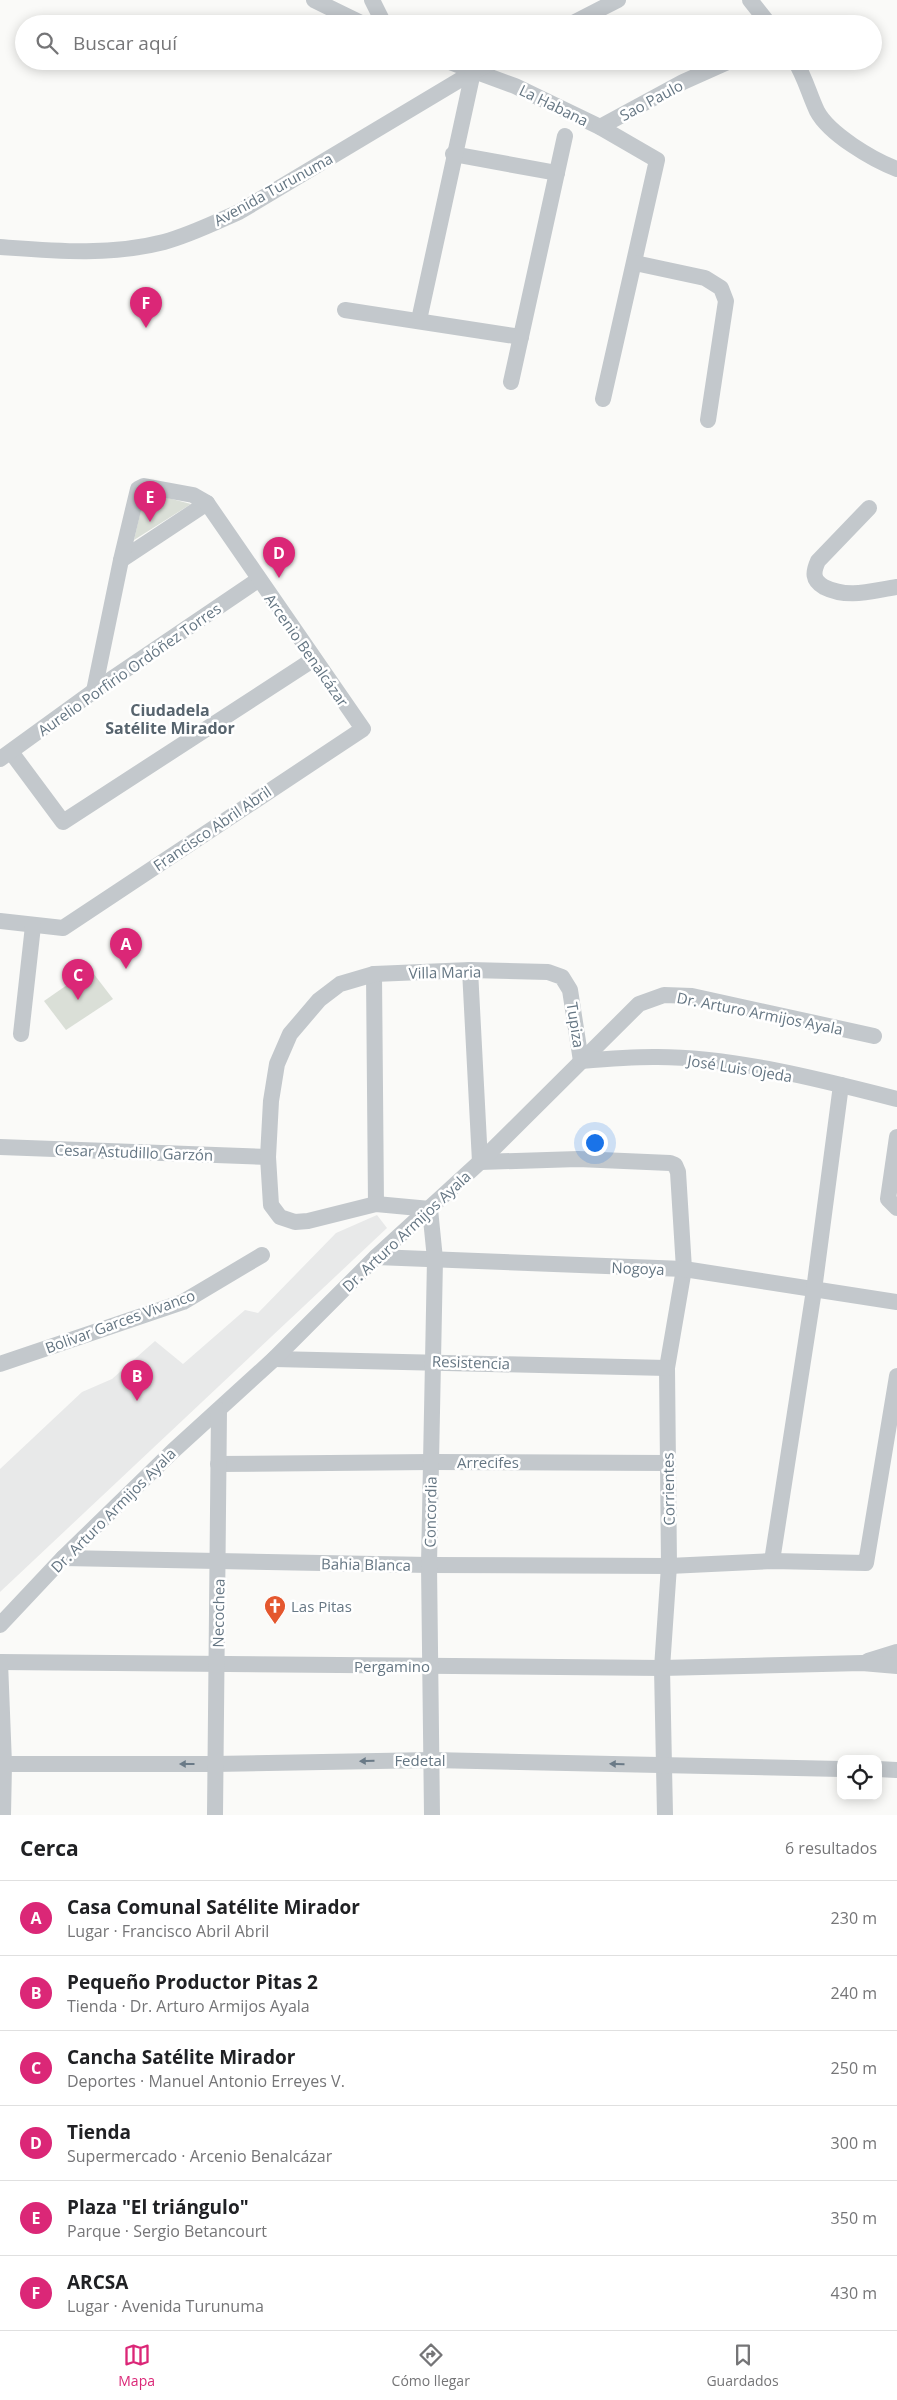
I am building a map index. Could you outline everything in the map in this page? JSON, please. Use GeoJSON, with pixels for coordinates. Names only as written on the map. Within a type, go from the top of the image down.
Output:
{"type":"FeatureCollection","features":[{"type":"Feature","properties":{"kind":"street"},"geometry":{"type":"LineString","coordinates":[[314,0],[345,15]]}},
{"type":"Feature","properties":{"kind":"street"},"geometry":{"type":"LineString","coordinates":[[372,0],[380,15]]}},
{"type":"Feature","properties":{"kind":"street"},"geometry":{"type":"LineString","coordinates":[[589,15],[618,0]]}},
{"type":"Feature","properties":{"kind":"street"},"geometry":{"type":"LineString","coordinates":[[750,0],[762,15]]}},
{"type":"Feature","properties":{"kind":"street","name":"La Habana"},"geometry":{"type":"LineString","coordinates":[[468,70],[515,86],[600,127],[657,160],[635,263]]}},
{"type":"Feature","properties":{"kind":"street","name":"Avenida Turunuma"},"geometry":{"type":"LineString","coordinates":[[0,247],[79,253],[163,242],[201,229],[238,212],[477,70]]}},
{"type":"Feature","properties":{"kind":"street","name":"Sao Paulo"},"geometry":{"type":"LineString","coordinates":[[600,127],[710,70]]}},
{"type":"Feature","properties":{"kind":"street"},"geometry":{"type":"LineString","coordinates":[[799,70],[818,112],[828,126],[842,137],[897,169]]}},
{"type":"Feature","properties":{"kind":"street"},"geometry":{"type":"LineString","coordinates":[[419,320],[473,72]]}},
{"type":"Feature","properties":{"kind":"street"},"geometry":{"type":"LineString","coordinates":[[511,382],[565,136]]}},
{"type":"Feature","properties":{"kind":"street"},"geometry":{"type":"LineString","coordinates":[[454,154],[556,173]]}},
{"type":"Feature","properties":{"kind":"street"},"geometry":{"type":"LineString","coordinates":[[603,398],[635,263],[705,278],[721,288],[726,301],[708,420]]}},
{"type":"Feature","properties":{"kind":"street"},"geometry":{"type":"LineString","coordinates":[[345,310],[521,337]]}},
{"type":"Feature","properties":{"kind":"street"},"geometry":{"type":"LineString","coordinates":[[94,691],[121,560],[138,489],[141,486],[193,495],[207,503],[121,560]]}},
{"type":"Feature","properties":{"kind":"street","name":"Arcenio Benalcázar"},"geometry":{"type":"LineString","coordinates":[[207,503],[258,580],[363,729]]}},
{"type":"Feature","properties":{"kind":"street"},"geometry":{"type":"LineString","coordinates":[[869,508],[818,561],[813,572],[814,577],[821,585],[843,594],[897,587]]}},
{"type":"Feature","properties":{"kind":"street","name":"Aurelio Porfirio Ordóñez Torres"},"geometry":{"type":"LineString","coordinates":[[5,755],[94,691],[258,580]]}},
{"type":"Feature","properties":{"kind":"street"},"geometry":{"type":"LineString","coordinates":[[5,755],[63,822],[314,659]]}},
{"type":"Feature","properties":{"kind":"street","name":"Francisco Abril Abril"},"geometry":{"type":"LineString","coordinates":[[33,926],[63,928],[363,729]]}},
{"type":"Feature","properties":{"kind":"street"},"geometry":{"type":"LineString","coordinates":[[0,921],[33,926],[21,1034]]}},
{"type":"Feature","properties":{"kind":"street"},"geometry":{"type":"LineString","coordinates":[[470,970],[480,1162]]}},
{"type":"Feature","properties":{"kind":"street","name":"Villa Maria"},"geometry":{"type":"LineString","coordinates":[[376,1204],[308,1221],[295,1222],[280,1217],[272,1205],[268,1157],[271,1101],[276,1064],[290,1034],[319,1000],[340,984],[374,974],[470,970],[548,972],[562,977],[570,990]]}},
{"type":"Feature","properties":{"kind":"street"},"geometry":{"type":"LineString","coordinates":[[374,974],[376,1204],[430,1210]]}},
{"type":"Feature","properties":{"kind":"street","name":"Tupiza"},"geometry":{"type":"LineString","coordinates":[[570,990],[581,1061]]}},
{"type":"Feature","properties":{"kind":"street","name":"Dr. Arturo Armijos Ayala"},"geometry":{"type":"LineString","coordinates":[[0,1625],[63,1558],[173,1451],[274,1359],[376,1257],[430,1210],[639,1004],[664,995],[692,996],[874,1036]]}},
{"type":"Feature","properties":{"kind":"street","name":"José Luis Ojeda"},"geometry":{"type":"LineString","coordinates":[[581,1061],[655,1056],[725,1062],[841,1085],[897,1099]]}},
{"type":"Feature","properties":{"kind":"street"},"geometry":{"type":"LineString","coordinates":[[772,1561],[814,1290],[841,1085]]}},
{"type":"Feature","properties":{"kind":"street"},"geometry":{"type":"LineString","coordinates":[[897,1137],[888,1199],[897,1208]]}},
{"type":"Feature","properties":{"kind":"street","name":"Cesar Astudillo Garzón"},"geometry":{"type":"LineString","coordinates":[[0,1147],[268,1157]]}},
{"type":"Feature","properties":{"kind":"street","name":"Corrientes"},"geometry":{"type":"LineString","coordinates":[[480,1162],[578,1159],[670,1163],[675,1165],[678,1172],[684,1270],[667,1368],[669,1566],[662,1668],[665,1815]]}},
{"type":"Feature","properties":{"kind":"street","name":"Concordia"},"geometry":{"type":"LineString","coordinates":[[430,1210],[435,1259],[429,1565],[432,1815]]}},
{"type":"Feature","properties":{"kind":"street","name":"Bolivar Garces Vivanco"},"geometry":{"type":"LineString","coordinates":[[0,1364],[183,1302],[262,1255]]}},
{"type":"Feature","properties":{"kind":"street","name":"Nogoya"},"geometry":{"type":"LineString","coordinates":[[376,1257],[684,1270],[897,1302]]}},
{"type":"Feature","properties":{"kind":"street","name":"Resistencia"},"geometry":{"type":"LineString","coordinates":[[274,1359],[432,1361],[667,1368]]}},
{"type":"Feature","properties":{"kind":"street","name":"Bahia Blanca"},"geometry":{"type":"LineString","coordinates":[[63,1558],[429,1565],[669,1566],[772,1561],[866,1563],[897,1376]]}},
{"type":"Feature","properties":{"kind":"street","name":"Necochea"},"geometry":{"type":"LineString","coordinates":[[215,1815],[214,1764],[219,1562],[219,1410]]}},
{"type":"Feature","properties":{"kind":"street","name":"Arrecifes"},"geometry":{"type":"LineString","coordinates":[[218,1464],[430,1462],[667,1463]]}},
{"type":"Feature","properties":{"kind":"street"},"geometry":{"type":"LineString","coordinates":[[862,1663],[897,1652]]}},
{"type":"Feature","properties":{"kind":"street"},"geometry":{"type":"LineString","coordinates":[[0,1662],[3,1815]]}},
{"type":"Feature","properties":{"kind":"street","name":"Pergamino"},"geometry":{"type":"LineString","coordinates":[[0,1662],[662,1668],[862,1663]]}},
{"type":"Feature","properties":{"kind":"street"},"geometry":{"type":"LineString","coordinates":[[862,1663],[897,1666]]}},
{"type":"Feature","properties":{"kind":"street","name":"Fedetal"},"geometry":{"type":"LineString","coordinates":[[2,1764],[214,1764],[432,1760],[837,1769]]}},
{"type":"Feature","properties":{"kind":"street"},"geometry":{"type":"LineString","coordinates":[[882,1770],[896,1770]]}},
{"type":"Feature","properties":{"kind":"shaded area"},"geometry":{"type":"Polygon","coordinates":[[[145,492],[191,504],[134,540],[145,492]]]}},
{"type":"Feature","properties":{"kind":"shaded area"},"geometry":{"type":"Polygon","coordinates":[[[90,969],[113,999],[66,1030],[44,1001],[90,969]]]}},
{"type":"Feature","properties":{"kind":"shaded area"},"geometry":{"type":"Polygon","coordinates":[[[377,1215],[387,1228],[0,1592],[0,1469],[82,1392],[112,1379],[155,1341],[183,1364],[245,1310],[258,1313],[336,1233],[377,1215]]]}},
{"type":"Feature","properties":{"kind":"place","name":"ARCSA"},"geometry":{"type":"Point","coordinates":[146,328]}},
{"type":"Feature","properties":{"kind":"place","name":"Plaza \"El triángulo\""},"geometry":{"type":"Point","coordinates":[150,522]}},
{"type":"Feature","properties":{"kind":"place","name":"Tienda"},"geometry":{"type":"Point","coordinates":[279,578]}},
{"type":"Feature","properties":{"kind":"place","name":"Casa Comunal Satélite Mirador"},"geometry":{"type":"Point","coordinates":[126,969]}},
{"type":"Feature","properties":{"kind":"place","name":"Cancha Satélite Mirador"},"geometry":{"type":"Point","coordinates":[78,1000]}},
{"type":"Feature","properties":{"kind":"place","name":"Pequeño Productor Pitas 2"},"geometry":{"type":"Point","coordinates":[137,1401]}},
{"type":"Feature","properties":{"kind":"place","name":"Las Pitas"},"geometry":{"type":"Point","coordinates":[275,1625]}},
{"type":"Feature","properties":{"kind":"district","name":"Ciudadela Satélite Mirador"},"geometry":{"type":"Point","coordinates":[170,719]}}]}
